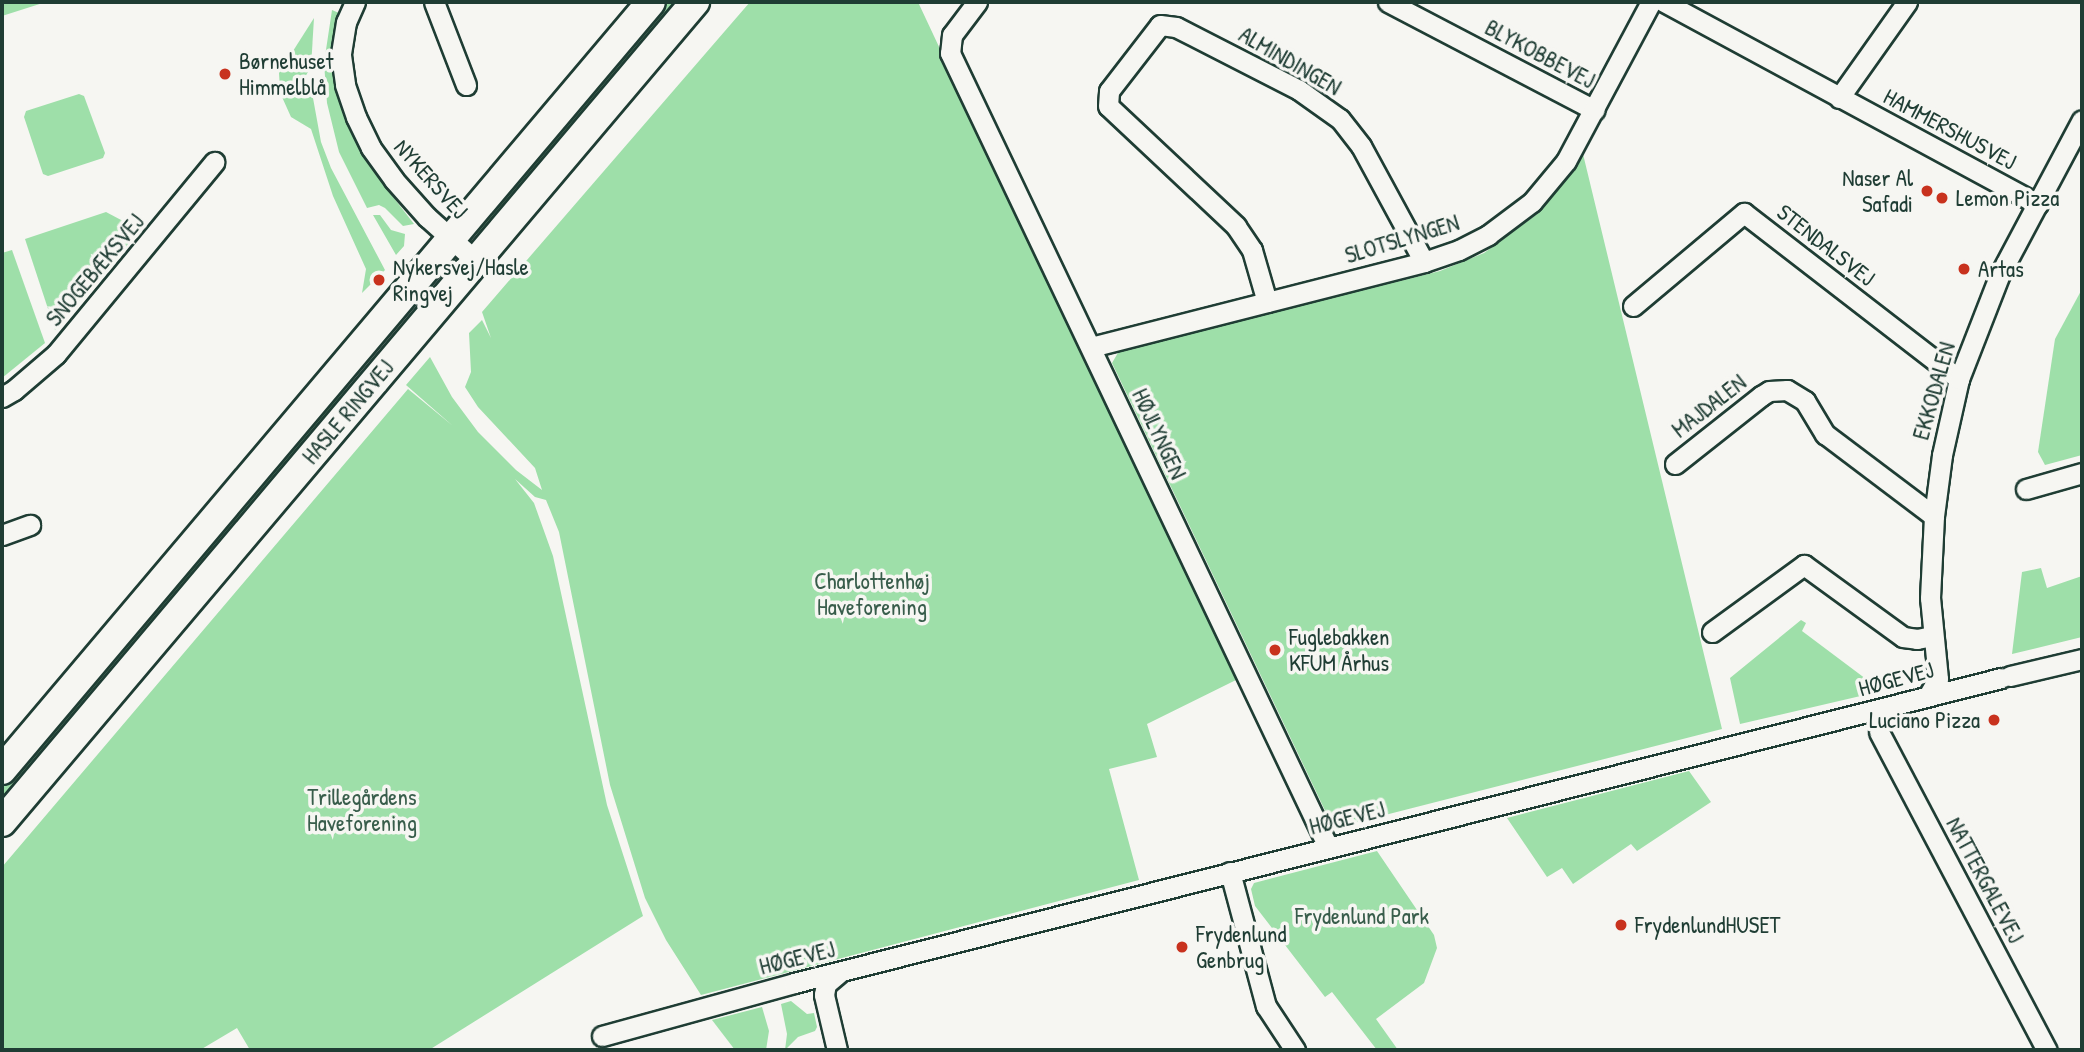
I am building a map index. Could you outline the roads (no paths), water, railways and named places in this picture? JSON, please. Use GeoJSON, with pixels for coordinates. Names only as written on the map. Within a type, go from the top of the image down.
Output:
{"type":"FeatureCollection","features":[{"type":"Feature","properties":{"kind":"main road","name":"HASLE RINGVEJ"},"geometry":{"type":"LineString","coordinates":[[2,770],[651,2]]}},
{"type":"Feature","properties":{"kind":"main road","name":"HASLE RINGVEJ"},"geometry":{"type":"LineString","coordinates":[[2,822],[695,2]]}},
{"type":"Feature","properties":{"kind":"street","name":"NYKERSVEJ"},"geometry":{"type":"LineString","coordinates":[[355,2],[346,22],[341,55],[345,85],[356,117],[371,148],[394,180],[476,261]]}},
{"type":"Feature","properties":{"kind":"street"},"geometry":{"type":"LineString","coordinates":[[434,2],[466,85]]}},
{"type":"Feature","properties":{"kind":"street","name":"HØJLYNGEN"},"geometry":{"type":"LineString","coordinates":[[977,2],[949,41],[950,53],[1328,847]]}},
{"type":"Feature","properties":{"kind":"street","name":"BLYKOBBEVEJ"},"geometry":{"type":"LineString","coordinates":[[1388,2],[1595,110]]}},
{"type":"Feature","properties":{"kind":"street","name":"SLOTSLYNGEN"},"geometry":{"type":"LineString","coordinates":[[1090,347],[1424,262],[1459,250],[1488,235],[1532,202],[1566,161],[1651,2]]}},
{"type":"Feature","properties":{"kind":"street","name":"HAMMERSHUSVEJ"},"geometry":{"type":"LineString","coordinates":[[1664,2],[2038,204]]}},
{"type":"Feature","properties":{"kind":"street"},"geometry":{"type":"LineString","coordinates":[[1839,98],[1907,2]]}},
{"type":"Feature","properties":{"kind":"street","name":"ALMINDINGEN"},"geometry":{"type":"LineString","coordinates":[[1267,302],[1252,250],[1236,226],[1108,106],[1109,91],[1160,25],[1177,27],[1263,71],[1321,103],[1339,119],[1361,146],[1424,262]]}},
{"type":"Feature","properties":{"kind":"street","name":"EKKODALEN"},"geometry":{"type":"LineString","coordinates":[[1928,696],[1938,680],[1930,598],[1934,516],[1942,455],[1959,379],[2000,274],[2082,120]]}},
{"type":"Feature","properties":{"kind":"street","name":"SNOGEBÆKSVEJ"},"geometry":{"type":"LineString","coordinates":[[2,397],[56,354],[214,162]]}},
{"type":"Feature","properties":{"kind":"street","name":"STENDALSVEJ"},"geometry":{"type":"LineString","coordinates":[[1633,306],[1744,213],[1959,379]]}},
{"type":"Feature","properties":{"kind":"street","name":"MAJDALEN"},"geometry":{"type":"LineString","coordinates":[[1675,464],[1761,396],[1769,391],[1787,390],[1805,401],[1825,434],[1934,516]]}},
{"type":"Feature","properties":{"kind":"street"},"geometry":{"type":"LineString","coordinates":[[2026,489],[2082,473]]}},
{"type":"Feature","properties":{"kind":"street"},"geometry":{"type":"LineString","coordinates":[[2,535],[30,525]]}},
{"type":"Feature","properties":{"kind":"street"},"geometry":{"type":"LineString","coordinates":[[1712,632],[1804,565],[1903,637],[1917,639],[1933,636]]}},
{"type":"Feature","properties":{"kind":"street","name":"HØGEVEJ"},"geometry":{"type":"LineString","coordinates":[[602,1036],[1328,847],[2082,659]]}},
{"type":"Feature","properties":{"kind":"street","name":"NATTERGALEVEJ"},"geometry":{"type":"LineString","coordinates":[[1879,732],[2046,1050]]}},
{"type":"Feature","properties":{"kind":"street"},"geometry":{"type":"LineString","coordinates":[[1230,872],[1263,999],[1271,1017],[1296,1050]]}},
{"type":"Feature","properties":{"kind":"street"},"geometry":{"type":"LineString","coordinates":[[837,1050],[824,995],[826,984],[839,973]]}},
{"type":"Feature","properties":{"kind":"place","name":"Børnehuset Himmelblå"},"geometry":{"type":"Point","coordinates":[225,74]}},
{"type":"Feature","properties":{"kind":"place","name":"Naser Al Safadi"},"geometry":{"type":"Point","coordinates":[1927,191]}},
{"type":"Feature","properties":{"kind":"place","name":"Lemon Pizza"},"geometry":{"type":"Point","coordinates":[1942,198]}},
{"type":"Feature","properties":{"kind":"place","name":"Artas"},"geometry":{"type":"Point","coordinates":[1964,269]}},
{"type":"Feature","properties":{"kind":"place","name":"Nykersvej/Hasle Ringvej"},"geometry":{"type":"Point","coordinates":[379,280]}},
{"type":"Feature","properties":{"kind":"place","name":"Fuglebakken KFUM Århus"},"geometry":{"type":"Point","coordinates":[1275,650]}},
{"type":"Feature","properties":{"kind":"place","name":"Luciano Pizza"},"geometry":{"type":"Point","coordinates":[1994,720]}},
{"type":"Feature","properties":{"kind":"place","name":"FrydenlundHUSET"},"geometry":{"type":"Point","coordinates":[1621,925]}},
{"type":"Feature","properties":{"kind":"place","name":"Frydenlund Genbrug"},"geometry":{"type":"Point","coordinates":[1182,947]}},
{"type":"Feature","properties":{"kind":"park label","name":"Charlottenhøj Haveforening"},"geometry":{"type":"Point","coordinates":[872,594]}},
{"type":"Feature","properties":{"kind":"park label","name":"Trillegårdens Haveforening"},"geometry":{"type":"Point","coordinates":[362,810]}},
{"type":"Feature","properties":{"kind":"park label","name":"Frydenlund Park"},"geometry":{"type":"Point","coordinates":[1362,916]}}]}
